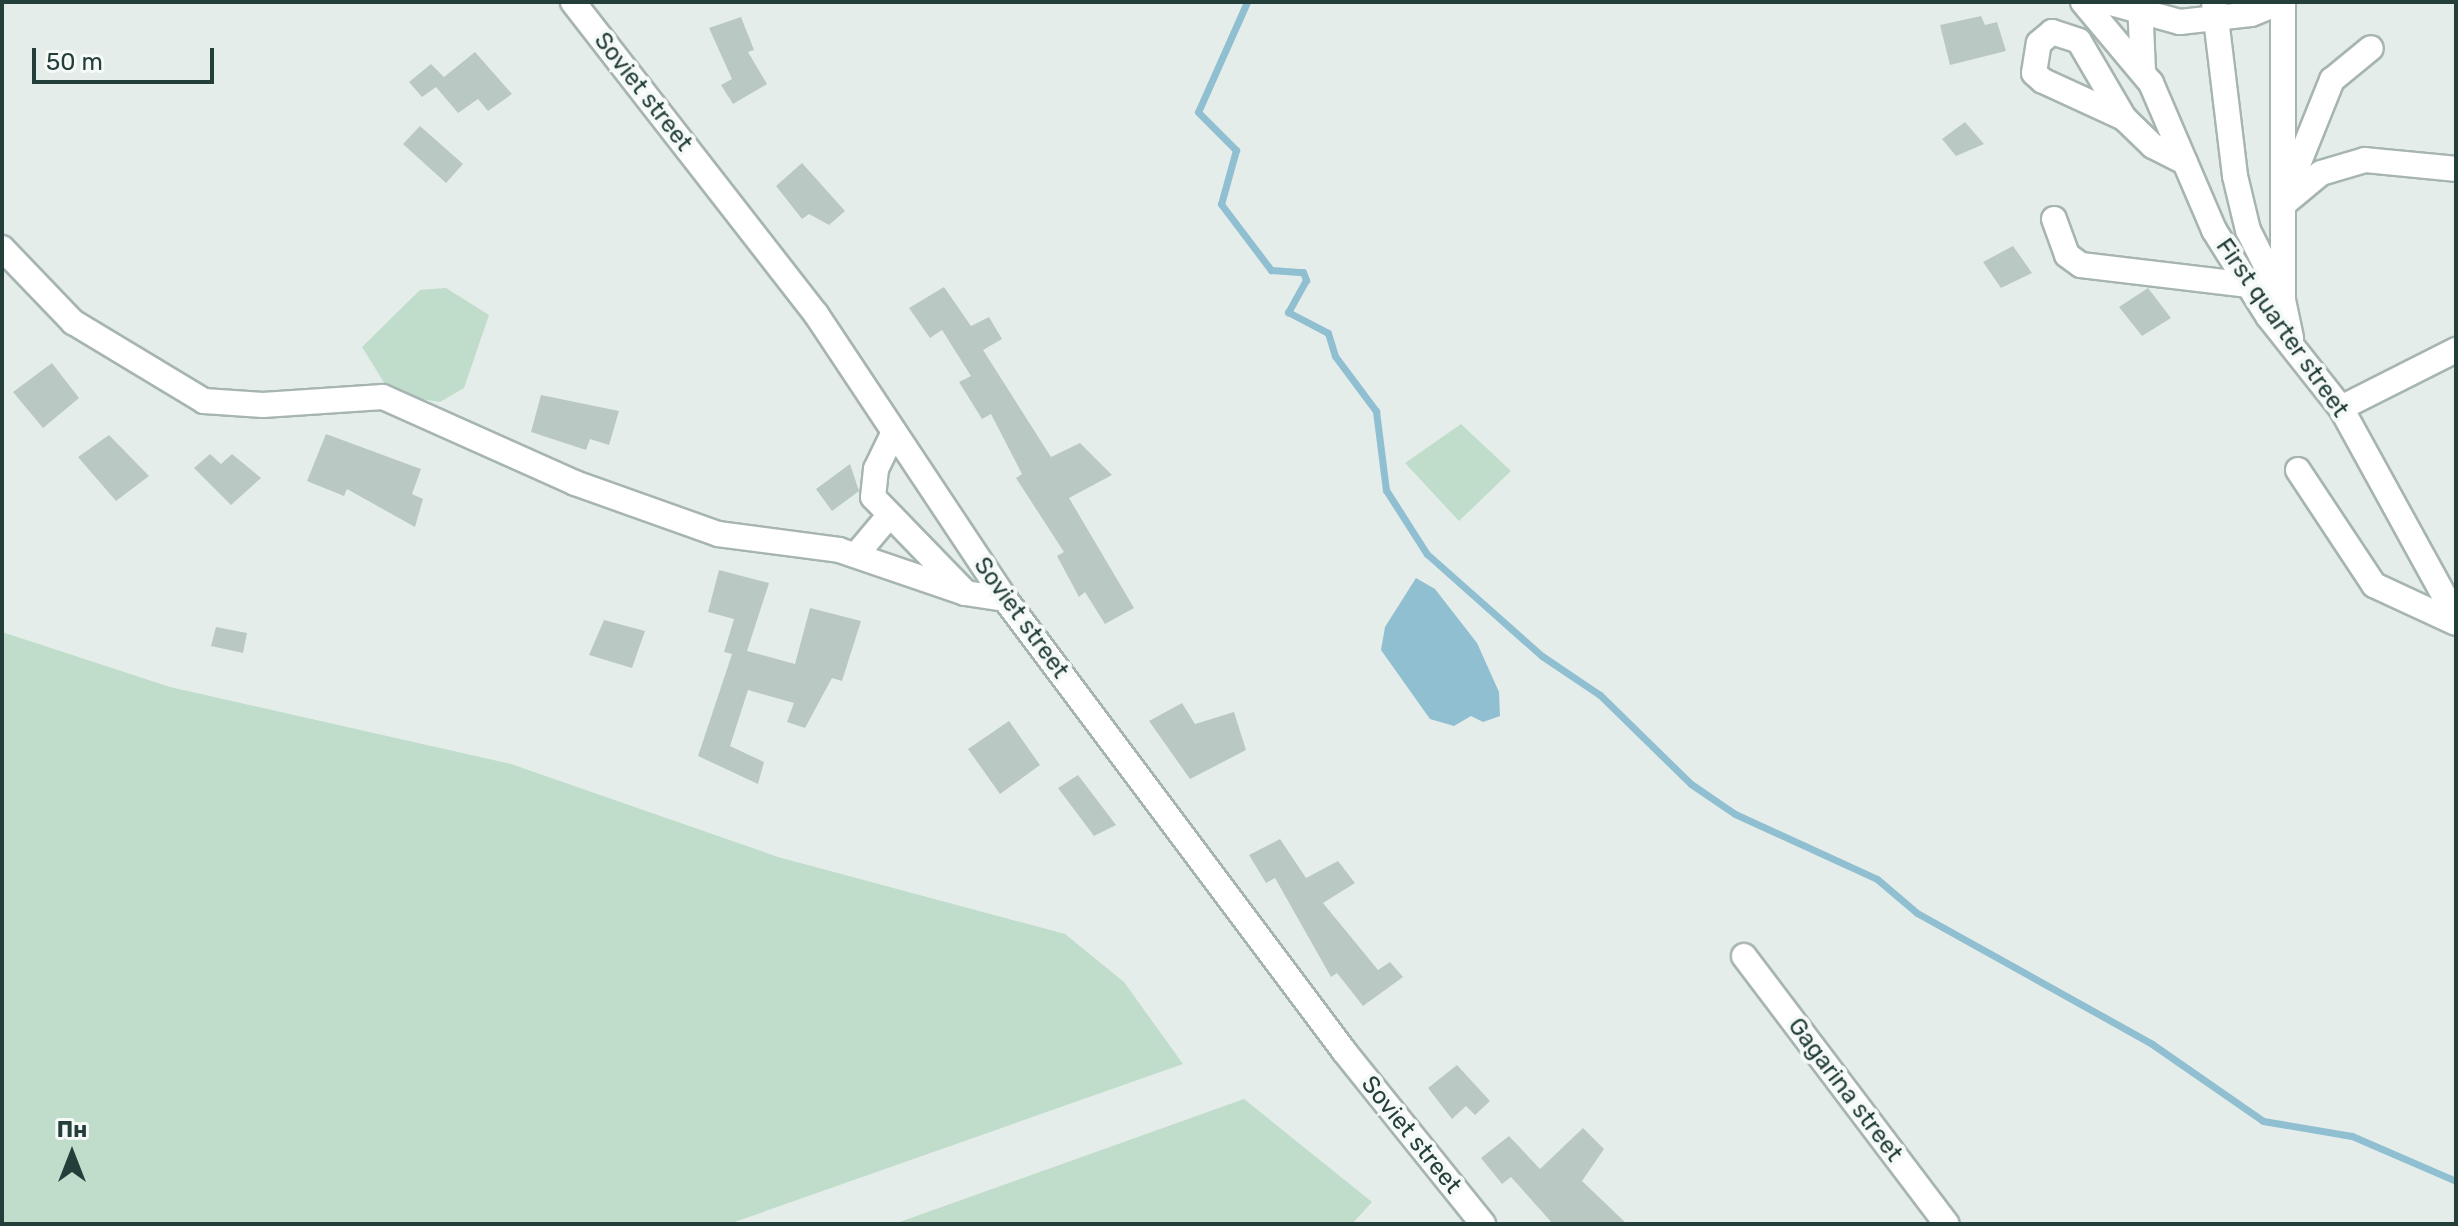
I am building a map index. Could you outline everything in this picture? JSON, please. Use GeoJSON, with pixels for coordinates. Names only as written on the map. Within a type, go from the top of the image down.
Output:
{"type":"FeatureCollection","features":[{"type":"Feature","properties":{"kind":"street","name":"Soviet street"},"geometry":{"type":"LineString","coordinates":[[573,2],[816,314],[1005,599],[1344,1051],[1483,1224]]}},
{"type":"Feature","properties":{"kind":"street","name":"First quarter street"},"geometry":{"type":"LineString","coordinates":[[2083,2],[2143,71],[2185,162],[2249,285],[2341,408],[2456,617]]}},
{"type":"Feature","properties":{"kind":"street"},"geometry":{"type":"LineString","coordinates":[[2107,2],[2140,8],[2214,11],[2282,2],[2286,202],[2283,300],[2291,338]]}},
{"type":"Feature","properties":{"kind":"street"},"geometry":{"type":"LineString","coordinates":[[2140,8],[2143,71]]}},
{"type":"Feature","properties":{"kind":"street","name":"First quarter street"},"geometry":{"type":"LineString","coordinates":[[2214,11],[2235,176],[2248,230],[2283,300]]}},
{"type":"Feature","properties":{"kind":"street"},"geometry":{"type":"LineString","coordinates":[[2286,202],[2310,121],[2332,80],[2371,48]]}},
{"type":"Feature","properties":{"kind":"street"},"geometry":{"type":"LineString","coordinates":[[2124,118],[2153,146],[2185,162]]}},
{"type":"Feature","properties":{"kind":"street"},"geometry":{"type":"LineString","coordinates":[[2286,202],[2321,173],[2365,160],[2456,169]]}},
{"type":"Feature","properties":{"kind":"street"},"geometry":{"type":"LineString","coordinates":[[2054,219],[2067,255],[2081,265],[2249,285]]}},
{"type":"Feature","properties":{"kind":"street"},"geometry":{"type":"LineString","coordinates":[[2,248],[73,322],[204,401],[263,405],[383,397],[575,483],[718,534],[856,555],[965,593],[1005,599]]}},
{"type":"Feature","properties":{"kind":"street"},"geometry":{"type":"LineString","coordinates":[[2341,408],[2456,350]]}},
{"type":"Feature","properties":{"kind":"street"},"geometry":{"type":"LineString","coordinates":[[894,432],[876,469],[873,497],[888,517],[965,593]]}},
{"type":"Feature","properties":{"kind":"street"},"geometry":{"type":"LineString","coordinates":[[2298,470],[2374,585],[2456,623]]}},
{"type":"Feature","properties":{"kind":"street"},"geometry":{"type":"LineString","coordinates":[[856,555],[888,517]]}},
{"type":"Feature","properties":{"kind":"street","name":"Gagarina street"},"geometry":{"type":"LineString","coordinates":[[1744,956],[1947,1224]]}},
{"type":"Feature","properties":{"kind":"green space"},"geometry":{"type":"Polygon","coordinates":[[[446,288],[489,315],[464,388],[440,402],[415,398],[385,384],[362,347],[420,290],[446,288]]]}},
{"type":"Feature","properties":{"kind":"green space"},"geometry":{"type":"Polygon","coordinates":[[[1461,424],[1511,471],[1459,521],[1405,463],[1461,424]]]}},
{"type":"Feature","properties":{"kind":"green space"},"geometry":{"type":"Polygon","coordinates":[[[2,632],[170,687],[511,764],[778,857],[1065,934],[1124,982],[1183,1064],[729,1224],[2,1224],[2,632]]]}},
{"type":"Feature","properties":{"kind":"green space"},"geometry":{"type":"Polygon","coordinates":[[[1244,1099],[1372,1202],[1352,1224],[894,1224],[1244,1099]]]}},
{"type":"Feature","properties":{"kind":"water"},"geometry":{"type":"Polygon","coordinates":[[[1416,578],[1435,589],[1477,643],[1499,692],[1500,716],[1483,722],[1471,716],[1454,726],[1430,719],[1381,650],[1385,627],[1416,578]]]}},
{"type":"Feature","properties":{"kind":"building"},"geometry":{"type":"Polygon","coordinates":[[[1981,16],[1985,25],[1997,22],[2006,51],[1950,65],[1940,25],[1981,16]]]}},
{"type":"Feature","properties":{"kind":"building"},"geometry":{"type":"Polygon","coordinates":[[[741,17],[754,50],[748,52],[767,84],[733,104],[721,85],[732,79],[709,28],[741,17]]]}},
{"type":"Feature","properties":{"kind":"building"},"geometry":{"type":"Polygon","coordinates":[[[475,52],[512,94],[488,111],[478,99],[458,113],[436,87],[422,97],[409,82],[431,64],[444,77],[475,52]]]}},
{"type":"Feature","properties":{"kind":"building"},"geometry":{"type":"Polygon","coordinates":[[[1965,122],[1984,144],[1956,156],[1942,139],[1965,122]]]}},
{"type":"Feature","properties":{"kind":"building"},"geometry":{"type":"Polygon","coordinates":[[[420,126],[463,164],[446,183],[403,144],[420,126]]]}},
{"type":"Feature","properties":{"kind":"building"},"geometry":{"type":"Polygon","coordinates":[[[802,163],[845,211],[829,225],[809,214],[802,219],[776,186],[802,163]]]}},
{"type":"Feature","properties":{"kind":"building"},"geometry":{"type":"Polygon","coordinates":[[[2013,246],[2032,273],[2001,288],[1983,262],[2013,246]]]}},
{"type":"Feature","properties":{"kind":"building"},"geometry":{"type":"Polygon","coordinates":[[[944,287],[971,326],[989,317],[1002,339],[983,350],[1051,457],[1080,443],[1112,475],[1069,498],[1134,608],[1105,624],[1085,592],[1079,597],[1057,556],[1064,552],[1016,478],[1022,474],[991,414],[982,419],[959,382],[971,376],[942,330],[930,338],[909,308],[944,287]]]}},
{"type":"Feature","properties":{"kind":"building"},"geometry":{"type":"Polygon","coordinates":[[[2148,288],[2171,318],[2142,336],[2119,307],[2148,288]]]}},
{"type":"Feature","properties":{"kind":"building"},"geometry":{"type":"Polygon","coordinates":[[[52,363],[79,398],[43,428],[13,392],[52,363]]]}},
{"type":"Feature","properties":{"kind":"building"},"geometry":{"type":"Polygon","coordinates":[[[541,395],[619,411],[609,445],[590,439],[586,450],[531,432],[541,395]]]}},
{"type":"Feature","properties":{"kind":"building"},"geometry":{"type":"Polygon","coordinates":[[[326,434],[421,469],[412,494],[423,499],[415,527],[347,489],[344,496],[307,481],[326,434]]]}},
{"type":"Feature","properties":{"kind":"building"},"geometry":{"type":"Polygon","coordinates":[[[109,435],[149,476],[116,501],[78,457],[109,435]]]}},
{"type":"Feature","properties":{"kind":"building"},"geometry":{"type":"Polygon","coordinates":[[[210,454],[221,464],[232,454],[261,478],[231,505],[194,468],[210,454]]]}},
{"type":"Feature","properties":{"kind":"building"},"geometry":{"type":"Polygon","coordinates":[[[850,464],[859,491],[832,511],[816,489],[850,464]]]}},
{"type":"Feature","properties":{"kind":"building"},"geometry":{"type":"Polygon","coordinates":[[[719,570],[769,583],[747,651],[795,664],[810,608],[861,621],[842,681],[832,678],[805,728],[787,722],[794,703],[748,690],[730,746],[764,762],[758,784],[698,756],[732,654],[724,652],[734,619],[708,612],[719,570]]]}},
{"type":"Feature","properties":{"kind":"building"},"geometry":{"type":"Polygon","coordinates":[[[604,620],[645,631],[632,668],[589,655],[604,620]]]}},
{"type":"Feature","properties":{"kind":"building"},"geometry":{"type":"Polygon","coordinates":[[[216,627],[247,633],[243,653],[211,646],[216,627]]]}},
{"type":"Feature","properties":{"kind":"building"},"geometry":{"type":"Polygon","coordinates":[[[1182,703],[1195,724],[1234,712],[1246,750],[1190,779],[1149,721],[1182,703]]]}},
{"type":"Feature","properties":{"kind":"building"},"geometry":{"type":"Polygon","coordinates":[[[1009,721],[1040,765],[1000,794],[968,749],[1009,721]]]}},
{"type":"Feature","properties":{"kind":"building"},"geometry":{"type":"Polygon","coordinates":[[[1078,775],[1116,825],[1094,836],[1058,788],[1078,775]]]}},
{"type":"Feature","properties":{"kind":"building"},"geometry":{"type":"Polygon","coordinates":[[[1280,839],[1306,878],[1338,861],[1355,883],[1323,903],[1378,970],[1390,962],[1403,977],[1363,1006],[1337,973],[1331,977],[1275,878],[1266,883],[1249,855],[1280,839]]]}},
{"type":"Feature","properties":{"kind":"building"},"geometry":{"type":"Polygon","coordinates":[[[1457,1065],[1490,1101],[1475,1115],[1466,1106],[1452,1119],[1428,1088],[1457,1065]]]}},
{"type":"Feature","properties":{"kind":"building"},"geometry":{"type":"Polygon","coordinates":[[[1583,1128],[1604,1149],[1582,1181],[1627,1224],[1553,1224],[1511,1177],[1502,1184],[1481,1158],[1509,1136],[1540,1169],[1583,1128]]]}},
{"type":"Feature","properties":{"kind":"waterway"},"geometry":{"type":"LineString","coordinates":[[1247,2],[1198,112],[1236,150],[1221,204],[1271,270],[1303,272],[1306,280],[1288,312],[1328,333],[1335,356],[1376,411],[1386,490],[1427,554],[1542,656],[1600,695],[1691,784],[1735,814],[1877,879],[1917,913],[2152,1044],[2263,1121],[2352,1136],[2456,1181]]}}]}
